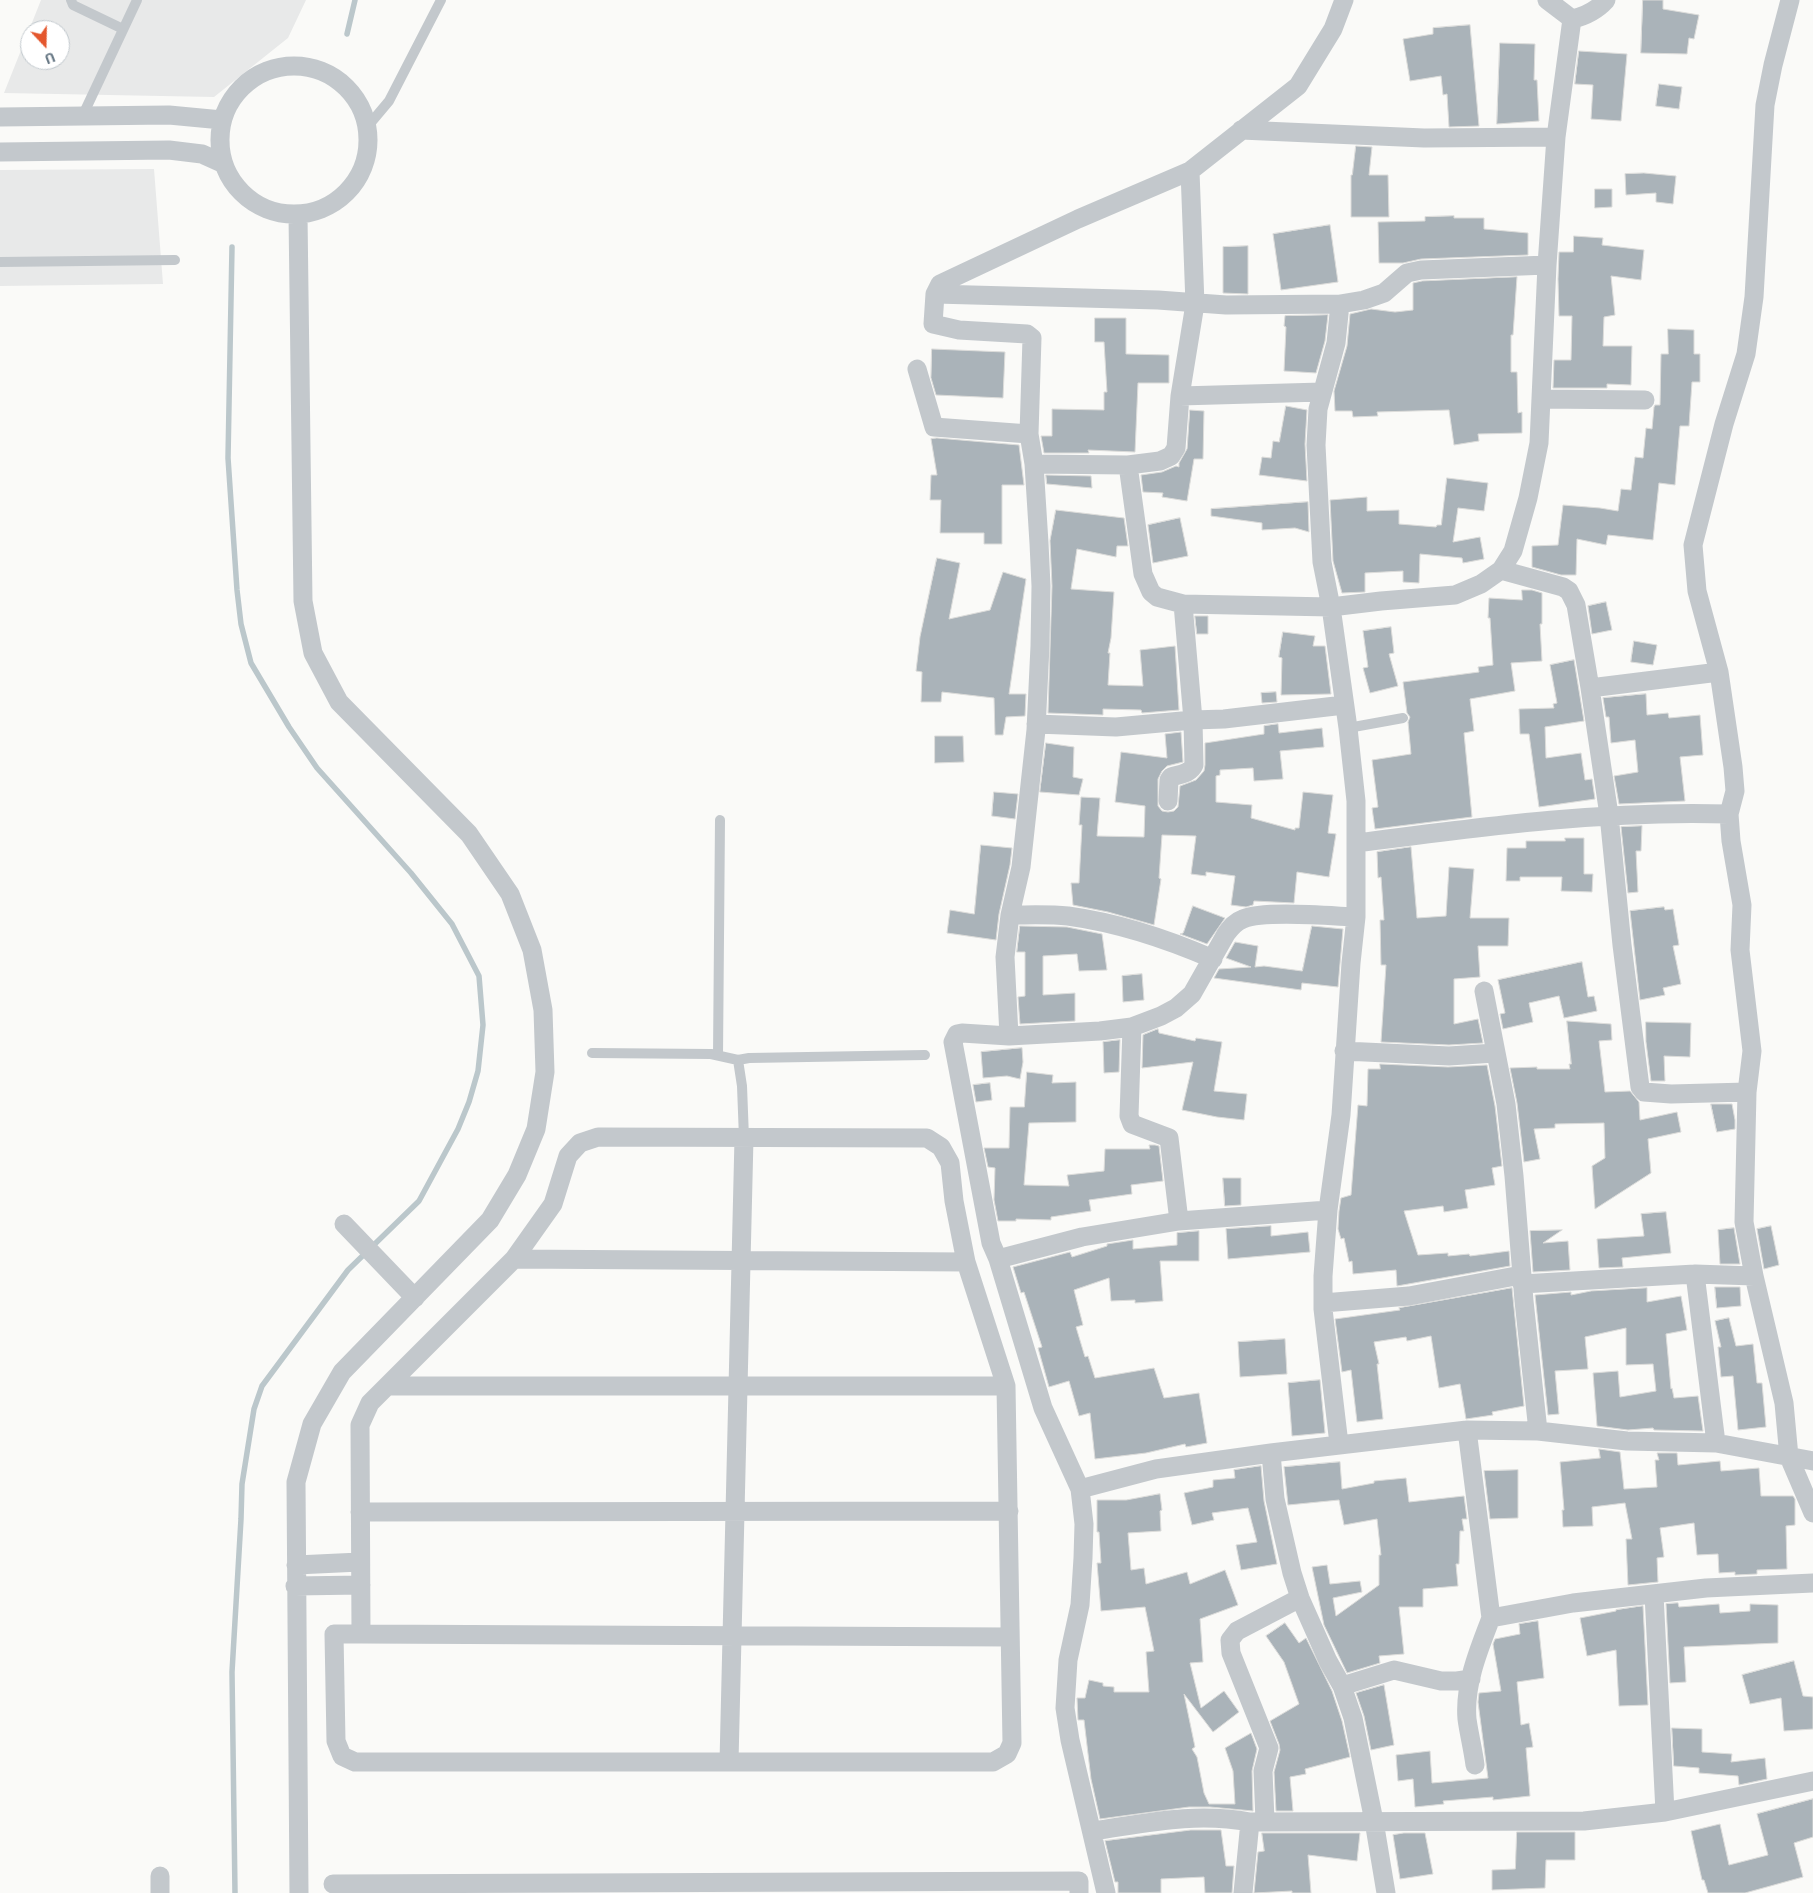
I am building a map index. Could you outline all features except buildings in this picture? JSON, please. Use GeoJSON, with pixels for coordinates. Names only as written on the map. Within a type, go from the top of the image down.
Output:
{"type":"FeatureCollection","features":[{"type":"Feature","properties":{"kind":"street"},"geometry":{"type":"LineString","coordinates":[[1009,1036],[1005,957],[1010,914],[1021,867],[1036,724],[1040,646],[1041,586],[1034,464],[1029,434],[1032,342],[1030,335],[1022,333],[959,330],[933,324],[935,294],[940,284],[1078,219],[1190,171],[1298,86],[1333,29],[1344,0]]}},
{"type":"Feature","properties":{"kind":"street"},"geometry":{"type":"LineString","coordinates":[[1549,0],[1572,19]]}},
{"type":"Feature","properties":{"kind":"street"},"geometry":{"type":"LineString","coordinates":[[1572,19],[1585,16],[1606,0]]}},
{"type":"Feature","properties":{"kind":"street"},"geometry":{"type":"LineString","coordinates":[[1790,0],[1765,105],[1754,297],[1746,354],[1722,432],[1694,544],[1697,591],[1718,672],[1735,791],[1729,814],[1731,841],[1742,905],[1740,950],[1752,1051],[1747,1092],[1744,1222],[1754,1276],[1784,1403],[1789,1457],[1813,1513]]}},
{"type":"Feature","properties":{"kind":"street"},"geometry":{"type":"LineString","coordinates":[[1128,466],[1140,559],[1146,584],[1157,597],[1183,604],[1331,608],[1381,601],[1456,595],[1481,584],[1501,570],[1513,551],[1528,498],[1539,443],[1547,266],[1556,137],[1572,19]]}},
{"type":"Feature","properties":{"kind":"street"},"geometry":{"type":"LineString","coordinates":[[298,65],[322,71],[343,84],[359,103],[368,126],[368,151],[360,175],[345,195],[323,209],[298,215],[274,212],[252,202],[234,185],[222,163],[219,142],[222,120],[232,97],[250,80],[272,69],[298,65]]}},
{"type":"Feature","properties":{"kind":"street"},"geometry":{"type":"LineString","coordinates":[[0,116],[169,115],[222,120]]}},
{"type":"Feature","properties":{"kind":"street"},"geometry":{"type":"LineString","coordinates":[[1241,130],[1424,138],[1556,137]]}},
{"type":"Feature","properties":{"kind":"street"},"geometry":{"type":"LineString","coordinates":[[0,152],[169,150],[202,154],[222,163]]}},
{"type":"Feature","properties":{"kind":"street"},"geometry":{"type":"LineString","coordinates":[[1034,464],[1128,466],[1160,461],[1171,456],[1176,448],[1180,396],[1195,304],[1190,171]]}},
{"type":"Feature","properties":{"kind":"street"},"geometry":{"type":"LineString","coordinates":[[298,215],[303,601],[313,653],[339,702],[469,834],[510,894],[532,950],[543,1010],[544,1072],[536,1129],[518,1175],[490,1220],[342,1372],[312,1424],[296,1482],[295,1586],[299,1893]]}},
{"type":"Feature","properties":{"kind":"street"},"geometry":{"type":"LineString","coordinates":[[935,294],[1158,300],[1226,305],[1340,304],[1364,300],[1384,292],[1407,273],[1421,270],[1547,266]]}},
{"type":"Feature","properties":{"kind":"street"},"geometry":{"type":"LineString","coordinates":[[1339,1444],[1323,1304],[1323,1276],[1328,1210],[1341,1115],[1344,1051],[1356,917],[1356,801],[1331,608],[1322,562],[1316,444],[1318,409],[1336,343],[1340,304]]}},
{"type":"Feature","properties":{"kind":"street"},"geometry":{"type":"LineString","coordinates":[[917,369],[934,427],[1029,434]]}},
{"type":"Feature","properties":{"kind":"street"},"geometry":{"type":"LineString","coordinates":[[1180,396],[1322,392]]}},
{"type":"Feature","properties":{"kind":"street"},"geometry":{"type":"LineString","coordinates":[[1542,399],[1645,400]]}},
{"type":"Feature","properties":{"kind":"street"},"geometry":{"type":"LineString","coordinates":[[1501,570],[1563,587],[1569,591],[1576,605],[1609,815],[1622,945],[1641,1090],[1662,1094],[1747,1092]]}},
{"type":"Feature","properties":{"kind":"street"},"geometry":{"type":"LineString","coordinates":[[1168,801],[1169,780],[1171,777],[1185,774],[1191,770],[1194,764],[1193,720],[1183,604]]}},
{"type":"Feature","properties":{"kind":"street"},"geometry":{"type":"LineString","coordinates":[[1590,688],[1718,672]]}},
{"type":"Feature","properties":{"kind":"street"},"geometry":{"type":"LineString","coordinates":[[1036,724],[1116,727],[1224,719],[1344,704]]}},
{"type":"Feature","properties":{"kind":"street"},"geometry":{"type":"LineString","coordinates":[[1356,843],[1490,826],[1609,815],[1729,814]]}},
{"type":"Feature","properties":{"kind":"street"},"geometry":{"type":"LineString","coordinates":[[1010,914],[1067,916],[1111,925],[1175,942],[1213,959]]}},
{"type":"Feature","properties":{"kind":"street"},"geometry":{"type":"LineString","coordinates":[[1106,1893],[1093,1831],[1070,1740],[1065,1708],[1068,1660],[1080,1605],[1084,1524],[1080,1489],[1043,1408],[998,1259],[991,1243],[986,1225],[953,1042],[957,1034],[962,1033],[1009,1036],[1100,1031],[1132,1027],[1176,1008],[1192,994],[1232,925],[1244,918],[1260,914],[1356,917]]}},
{"type":"Feature","properties":{"kind":"street"},"geometry":{"type":"LineString","coordinates":[[1484,990],[1506,1104],[1538,1431]]}},
{"type":"Feature","properties":{"kind":"street"},"geometry":{"type":"LineString","coordinates":[[1132,1027],[1129,1116],[1132,1124],[1169,1138],[1179,1221]]}},
{"type":"Feature","properties":{"kind":"street"},"geometry":{"type":"LineString","coordinates":[[1344,1051],[1449,1056],[1495,1053]]}},
{"type":"Feature","properties":{"kind":"street"},"geometry":{"type":"LineString","coordinates":[[361,1634],[360,1425],[370,1404],[514,1259],[553,1204],[568,1156],[580,1143],[598,1137],[927,1138],[941,1147],[950,1163],[954,1201],[966,1262],[1006,1386],[1012,1743],[1007,1754],[994,1762],[355,1762],[342,1756],[336,1740],[334,1634],[1010,1637]]}},
{"type":"Feature","properties":{"kind":"street"},"geometry":{"type":"LineString","coordinates":[[729,1762],[744,1138]]}},
{"type":"Feature","properties":{"kind":"street"},"geometry":{"type":"LineString","coordinates":[[998,1259],[1082,1237],[1179,1221],[1328,1210]]}},
{"type":"Feature","properties":{"kind":"street"},"geometry":{"type":"LineString","coordinates":[[344,1224],[415,1298]]}},
{"type":"Feature","properties":{"kind":"street"},"geometry":{"type":"LineString","coordinates":[[514,1259],[966,1262]]}},
{"type":"Feature","properties":{"kind":"street"},"geometry":{"type":"LineString","coordinates":[[1323,1304],[1409,1296],[1522,1280],[1695,1274],[1754,1276]]}},
{"type":"Feature","properties":{"kind":"street"},"geometry":{"type":"LineString","coordinates":[[1695,1274],[1716,1443]]}},
{"type":"Feature","properties":{"kind":"street"},"geometry":{"type":"LineString","coordinates":[[388,1386],[1006,1386]]}},
{"type":"Feature","properties":{"kind":"street"},"geometry":{"type":"LineString","coordinates":[[1080,1489],[1156,1469],[1339,1444],[1467,1430],[1538,1431],[1627,1441],[1716,1443],[1813,1461]]}},
{"type":"Feature","properties":{"kind":"street"},"geometry":{"type":"LineString","coordinates":[[1467,1430],[1480,1544],[1492,1618],[1481,1643],[1470,1679],[1467,1717],[1475,1765]]}},
{"type":"Feature","properties":{"kind":"street"},"geometry":{"type":"LineString","coordinates":[[1271,1453],[1275,1499],[1282,1537],[1292,1573],[1300,1598],[1328,1661],[1342,1686],[1353,1718],[1374,1821],[1386,1893]]}},
{"type":"Feature","properties":{"kind":"street"},"geometry":{"type":"LineString","coordinates":[[360,1512],[1008,1511]]}},
{"type":"Feature","properties":{"kind":"street"},"geometry":{"type":"LineString","coordinates":[[296,1565],[360,1562]]}},
{"type":"Feature","properties":{"kind":"street"},"geometry":{"type":"LineString","coordinates":[[1492,1618],[1573,1603],[1706,1588],[1813,1583]]}},
{"type":"Feature","properties":{"kind":"street"},"geometry":{"type":"LineString","coordinates":[[295,1586],[361,1585]]}},
{"type":"Feature","properties":{"kind":"street"},"geometry":{"type":"LineString","coordinates":[[1654,1594],[1665,1812]]}},
{"type":"Feature","properties":{"kind":"street"},"geometry":{"type":"LineString","coordinates":[[1243,1893],[1257,1822],[1263,1771],[1269,1748],[1231,1654],[1230,1640],[1237,1631],[1300,1598]]}},
{"type":"Feature","properties":{"kind":"street"},"geometry":{"type":"LineString","coordinates":[[1342,1686],[1394,1670],[1441,1681],[1470,1679]]}},
{"type":"Feature","properties":{"kind":"street"},"geometry":{"type":"LineString","coordinates":[[1093,1831],[1186,1817],[1214,1817],[1257,1822],[1584,1821],[1665,1812],[1813,1781]]}},
{"type":"Feature","properties":{"kind":"street"},"geometry":{"type":"LineString","coordinates":[[333,1884],[369,1889],[804,1888],[1079,1881],[1079,1893]]}},
{"type":"Feature","properties":{"kind":"lane"},"geometry":{"type":"LineString","coordinates":[[71,0],[73,5],[122,29]]}},
{"type":"Feature","properties":{"kind":"lane"},"geometry":{"type":"LineString","coordinates":[[82,116],[137,0]]}},
{"type":"Feature","properties":{"kind":"lane"},"geometry":{"type":"LineString","coordinates":[[368,126],[389,101],[441,0]]}},
{"type":"Feature","properties":{"kind":"lane"},"geometry":{"type":"LineString","coordinates":[[0,262],[175,260]]}},
{"type":"Feature","properties":{"kind":"lane"},"geometry":{"type":"LineString","coordinates":[[1348,728],[1402,718]]}},
{"type":"Feature","properties":{"kind":"lane"},"geometry":{"type":"LineString","coordinates":[[718,1055],[720,820]]}},
{"type":"Feature","properties":{"kind":"lane"},"geometry":{"type":"LineString","coordinates":[[592,1053],[711,1054],[738,1060],[749,1058],[925,1055]]}},
{"type":"Feature","properties":{"kind":"lane"},"geometry":{"type":"LineString","coordinates":[[738,1060],[742,1086],[744,1138]]}},
{"type":"Feature","properties":{"kind":"shaded area"},"geometry":{"type":"Polygon","coordinates":[[[41,0],[306,0],[288,38],[214,97],[4,93],[20,53],[20,70],[70,70],[70,20],[33,20],[41,0]]]}},
{"type":"Feature","properties":{"kind":"shaded area"},"geometry":{"type":"Polygon","coordinates":[[[154,169],[163,284],[0,286],[0,170],[154,169]]]}},
{"type":"Feature","properties":{"kind":"waterway"},"geometry":{"type":"LineString","coordinates":[[347,34],[355,0]]}},
{"type":"Feature","properties":{"kind":"waterway"},"geometry":{"type":"LineString","coordinates":[[232,247],[228,458],[237,590],[241,624],[251,663],[289,727],[317,768],[411,873],[452,924],[479,976],[483,1025],[478,1071],[469,1102],[458,1129],[419,1201],[348,1270],[262,1386],[254,1409],[242,1484],[232,1672],[235,1893]]}}]}
